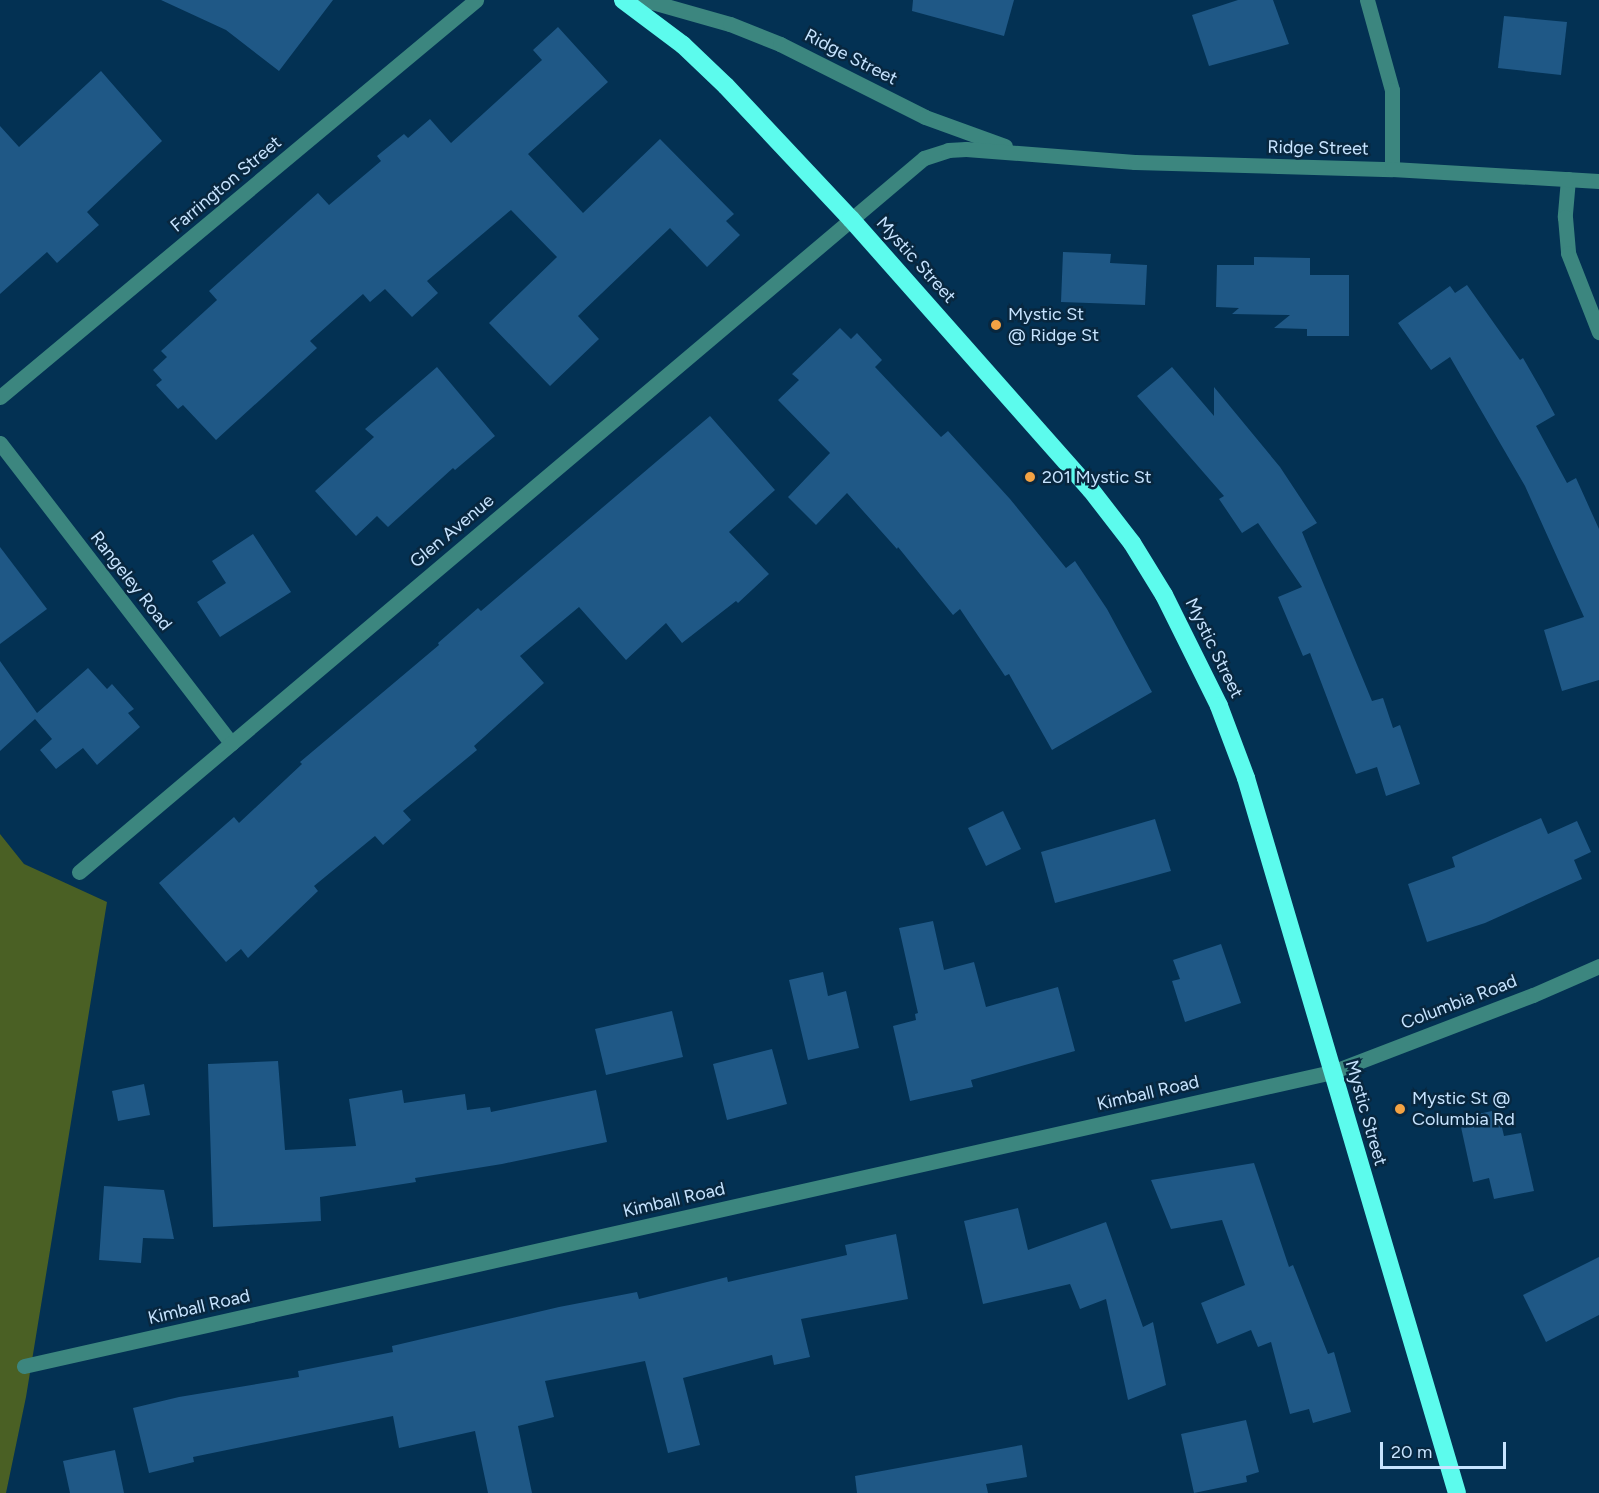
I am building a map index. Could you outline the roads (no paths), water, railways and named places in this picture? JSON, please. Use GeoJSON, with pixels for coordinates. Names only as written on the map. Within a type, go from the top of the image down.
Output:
{"type":"FeatureCollection","features":[{"type":"Feature","properties":{"kind":"highway","name":"Mystic Street"},"geometry":{"type":"LineString","coordinates":[[623,0],[683,45],[726,86],[851,219],[1091,490],[1132,543],[1164,595],[1219,706],[1240,760],[1457,1493]]}},
{"type":"Feature","properties":{"kind":"street","name":"Farrington Street"},"geometry":{"type":"LineString","coordinates":[[0,397],[476,0]]}},
{"type":"Feature","properties":{"kind":"street","name":"Ridge Street"},"geometry":{"type":"LineString","coordinates":[[645,0],[730,24],[780,44],[925,117],[1036,156]]}},
{"type":"Feature","properties":{"kind":"street"},"geometry":{"type":"LineString","coordinates":[[1367,0],[1392,90],[1392,169]]}},
{"type":"Feature","properties":{"kind":"street","name":"Ridge Street"},"geometry":{"type":"LineString","coordinates":[[851,219],[916,163],[933,154],[966,149],[1147,163],[1392,169],[1599,181]]}},
{"type":"Feature","properties":{"kind":"street"},"geometry":{"type":"LineString","coordinates":[[1568,179],[1565,217],[1568,253],[1599,332]]}},
{"type":"Feature","properties":{"kind":"street","name":"Glen Avenue"},"geometry":{"type":"LineString","coordinates":[[79,872],[851,219]]}},
{"type":"Feature","properties":{"kind":"street","name":"Rangeley Road"},"geometry":{"type":"LineString","coordinates":[[0,443],[231,743]]}},
{"type":"Feature","properties":{"kind":"street","name":"Columbia Road"},"geometry":{"type":"LineString","coordinates":[[1332,1072],[1533,995],[1599,966]]}},
{"type":"Feature","properties":{"kind":"street","name":"Kimball Road"},"geometry":{"type":"LineString","coordinates":[[24,1366],[1332,1072]]}},
{"type":"Feature","properties":{"kind":"place","name":"Mystic St @ Ridge St"},"geometry":{"type":"Point","coordinates":[996,325]}},
{"type":"Feature","properties":{"kind":"place","name":"201 Mystic St"},"geometry":{"type":"Point","coordinates":[1030,477]}},
{"type":"Feature","properties":{"kind":"place","name":"Mystic St @ Columbia Rd"},"geometry":{"type":"Point","coordinates":[1400,1109]}}]}
